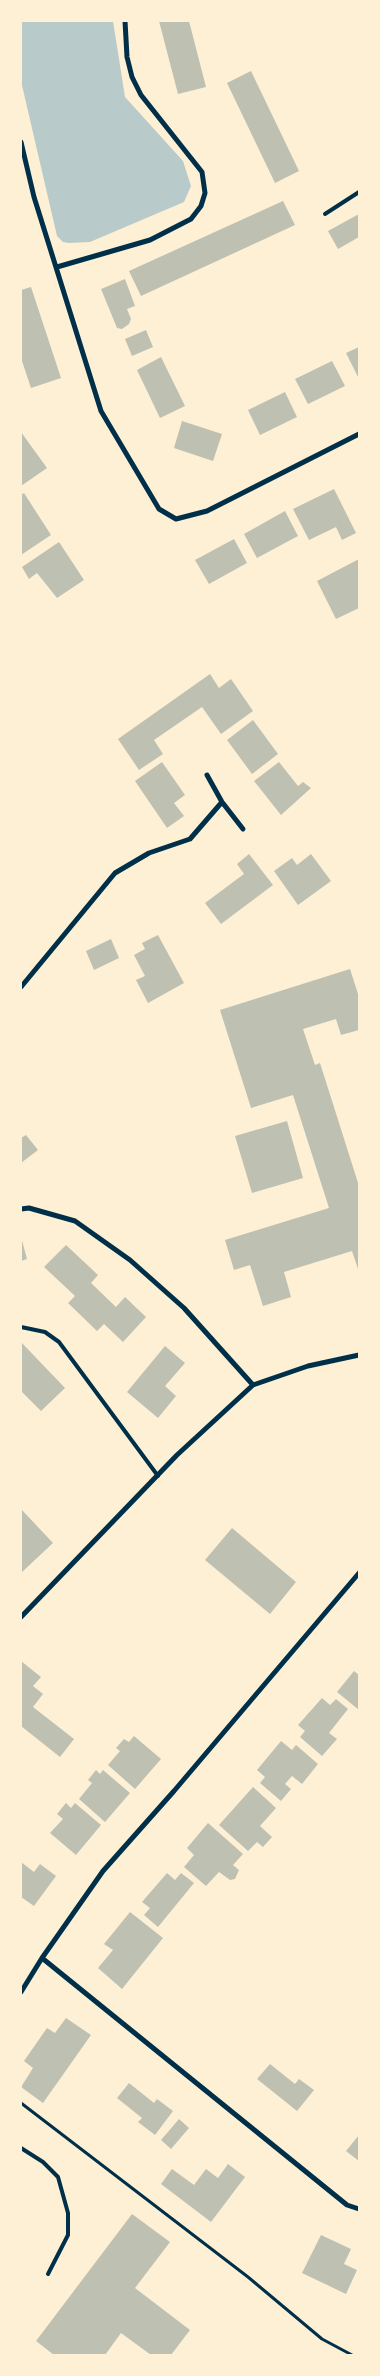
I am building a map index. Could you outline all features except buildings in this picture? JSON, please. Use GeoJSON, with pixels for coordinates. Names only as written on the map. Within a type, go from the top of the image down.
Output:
{"type":"FeatureCollection","features":[{"type":"Feature","properties":{"kind":"street"},"geometry":{"type":"LineString","coordinates":[[57,266],[150,240],[191,219],[201,206],[205,193],[202,172],[141,95],[132,76],[127,57],[125,21]]}},
{"type":"Feature","properties":{"kind":"street"},"geometry":{"type":"LineString","coordinates":[[21,142],[34,197],[101,411],[159,509],[176,519],[207,511],[359,434]]}},
{"type":"Feature","properties":{"kind":"street"},"geometry":{"type":"LineString","coordinates":[[207,776],[222,802],[243,828]]}},
{"type":"Feature","properties":{"kind":"street"},"geometry":{"type":"LineString","coordinates":[[21,987],[115,874],[149,853],[190,839],[222,802]]}},
{"type":"Feature","properties":{"kind":"street"},"geometry":{"type":"LineString","coordinates":[[21,1209],[30,1208],[76,1221],[130,1260],[184,1308],[253,1385]]}},
{"type":"Feature","properties":{"kind":"street"},"geometry":{"type":"LineString","coordinates":[[21,1616],[158,1476],[253,1385],[308,1366],[359,1355]]}},
{"type":"Feature","properties":{"kind":"street"},"geometry":{"type":"LineString","coordinates":[[21,1992],[42,1958],[103,1871],[359,1573]]}},
{"type":"Feature","properties":{"kind":"street"},"geometry":{"type":"LineString","coordinates":[[42,1958],[347,2205],[359,2209]]}},
{"type":"Feature","properties":{"kind":"lane"},"geometry":{"type":"LineString","coordinates":[[325,214],[359,192]]}},
{"type":"Feature","properties":{"kind":"lane"},"geometry":{"type":"LineString","coordinates":[[21,1327],[45,1332],[59,1342],[158,1476]]}},
{"type":"Feature","properties":{"kind":"lane"},"geometry":{"type":"LineString","coordinates":[[21,2148],[43,2162],[58,2178],[68,2213],[68,2235],[48,2274]]}},
{"type":"Feature","properties":{"kind":"path"},"geometry":{"type":"LineString","coordinates":[[21,2103],[232,2265],[322,2339],[352,2355]]}},
{"type":"Feature","properties":{"kind":"shaded area"},"geometry":{"type":"Polygon","coordinates":[[[21,21],[113,21],[125,97],[183,161],[191,186],[184,202],[90,242],[63,242],[57,236],[21,81],[21,21]]]}}]}
